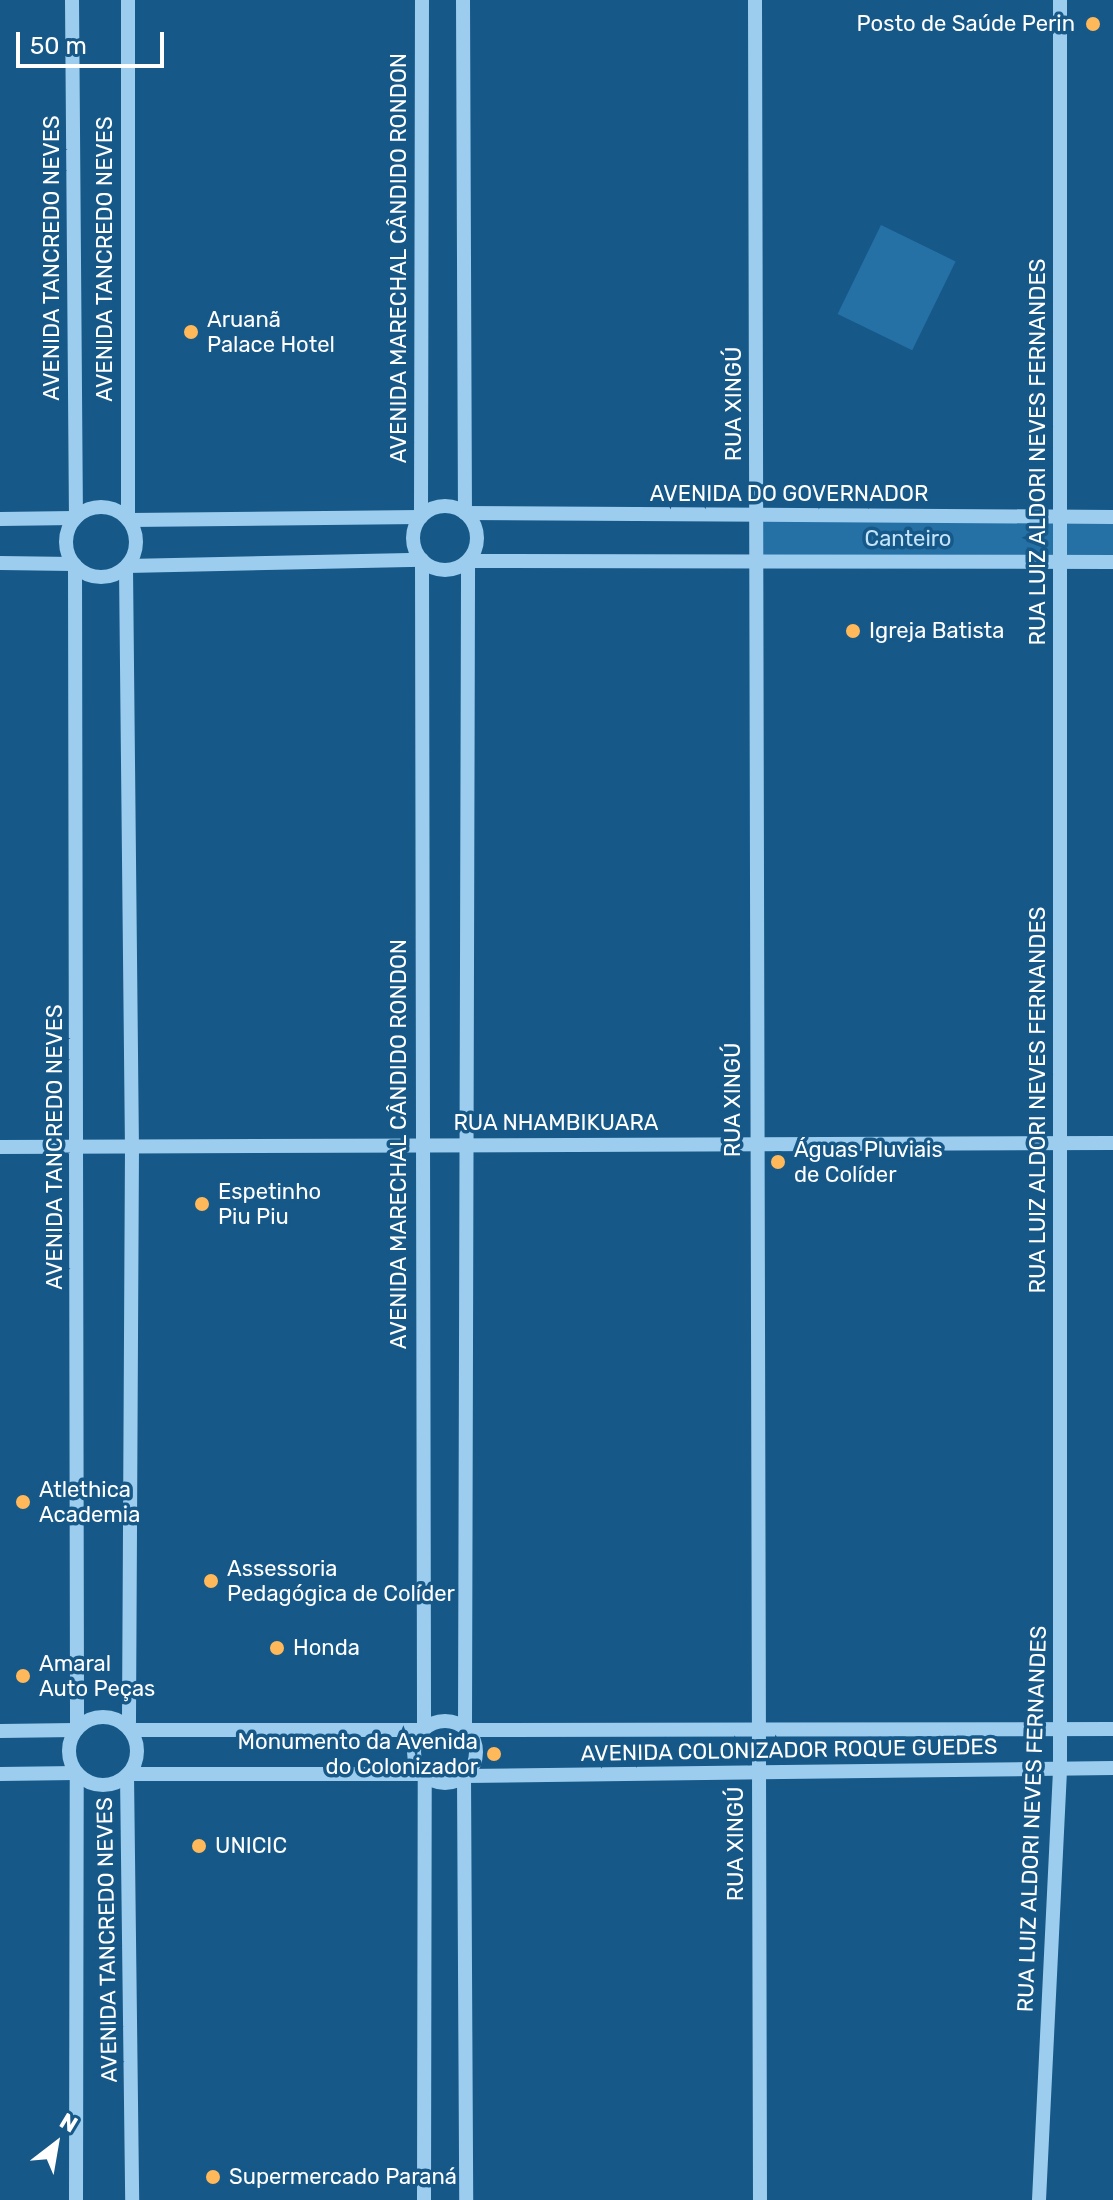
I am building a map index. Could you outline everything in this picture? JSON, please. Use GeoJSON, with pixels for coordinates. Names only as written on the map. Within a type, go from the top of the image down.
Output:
{"type":"FeatureCollection","features":[{"type":"Feature","properties":{"kind":"street","name":"AVENIDA TANCREDO NEVES"},"geometry":{"type":"LineString","coordinates":[[72,0],[75,517]]}},
{"type":"Feature","properties":{"kind":"street","name":"AVENIDA TANCREDO NEVES"},"geometry":{"type":"LineString","coordinates":[[128,0],[129,519]]}},
{"type":"Feature","properties":{"kind":"street","name":"AVENIDA MARECHAL CÂNDIDO RONDON"},"geometry":{"type":"LineString","coordinates":[[421,517],[422,0]]}},
{"type":"Feature","properties":{"kind":"street"},"geometry":{"type":"LineString","coordinates":[[463,0],[465,513],[477,541],[468,561],[466,1729],[476,1758],[465,1776],[466,2200]]}},
{"type":"Feature","properties":{"kind":"street","name":"RUA XINGÚ"},"geometry":{"type":"LineString","coordinates":[[755,0],[755,1144],[760,2200]]}},
{"type":"Feature","properties":{"kind":"street","name":"RUA LUIZ ALDORI NEVES FERNANDES"},"geometry":{"type":"LineString","coordinates":[[1039,2200],[1060,1770],[1060,0]]}},
{"type":"Feature","properties":{"kind":"street"},"geometry":{"type":"LineString","coordinates":[[0,519],[75,517],[107,506],[129,519],[421,517],[437,507],[465,513]]}},
{"type":"Feature","properties":{"kind":"street","name":"AVENIDA DO GOVERNADOR"},"geometry":{"type":"LineString","coordinates":[[465,513],[1113,517]]}},
{"type":"Feature","properties":{"kind":"street"},"geometry":{"type":"LineString","coordinates":[[74,564],[66,541],[75,517]]}},
{"type":"Feature","properties":{"kind":"street"},"geometry":{"type":"LineString","coordinates":[[421,517],[413,543],[422,560]]}},
{"type":"Feature","properties":{"kind":"street"},"geometry":{"type":"LineString","coordinates":[[128,1775],[137,1747],[129,1729],[132,1146],[127,567],[137,538],[129,519]]}},
{"type":"Feature","properties":{"kind":"street"},"geometry":{"type":"LineString","coordinates":[[0,563],[74,564],[105,577],[127,567],[422,560],[450,570],[468,561],[1113,562]]}},
{"type":"Feature","properties":{"kind":"street","name":"AVENIDA MARECHAL CÂNDIDO RONDON"},"geometry":{"type":"LineString","coordinates":[[422,560],[420,1145],[423,1729]]}},
{"type":"Feature","properties":{"kind":"street","name":"AVENIDA TANCREDO NEVES"},"geometry":{"type":"LineString","coordinates":[[74,564],[76,1729]]}},
{"type":"Feature","properties":{"kind":"street","name":"RUA NHAMBIKUARA"},"geometry":{"type":"LineString","coordinates":[[0,1147],[1113,1143]]}},
{"type":"Feature","properties":{"kind":"street"},"geometry":{"type":"LineString","coordinates":[[0,1731],[76,1729],[102,1717],[129,1729],[423,1729],[449,1721],[466,1729]]}},
{"type":"Feature","properties":{"kind":"street"},"geometry":{"type":"LineString","coordinates":[[76,1729],[68,1752],[76,1774]]}},
{"type":"Feature","properties":{"kind":"street"},"geometry":{"type":"LineString","coordinates":[[423,1729],[414,1747],[424,1775],[424,2200]]}},
{"type":"Feature","properties":{"kind":"street","name":"AVENIDA COLONIZADOR ROQUE GUEDES"},"geometry":{"type":"LineString","coordinates":[[466,1729],[1113,1729]]}},
{"type":"Feature","properties":{"kind":"street","name":"AVENIDA COLONIZADOR ROQUE GUEDES"},"geometry":{"type":"LineString","coordinates":[[465,1776],[1113,1768]]}},
{"type":"Feature","properties":{"kind":"street"},"geometry":{"type":"LineString","coordinates":[[0,1774],[76,1774],[108,1785],[128,1775],[424,1775],[449,1783],[465,1776]]}},
{"type":"Feature","properties":{"kind":"street","name":"AVENIDA TANCREDO NEVES"},"geometry":{"type":"LineString","coordinates":[[76,1774],[76,2200]]}},
{"type":"Feature","properties":{"kind":"street","name":"AVENIDA TANCREDO NEVES"},"geometry":{"type":"LineString","coordinates":[[128,1775],[132,2200]]}},
{"type":"Feature","properties":{"kind":"green space"},"geometry":{"type":"Polygon","coordinates":[[[881,225],[956,261],[912,350],[838,314],[881,225]]]}},
{"type":"Feature","properties":{"kind":"green space","name":"Canteiro"},"geometry":{"type":"Polygon","coordinates":[[[757,516],[1060,516],[1060,562],[757,562],[757,516]]]}},
{"type":"Feature","properties":{"kind":"green space"},"geometry":{"type":"Polygon","coordinates":[[[1064,518],[1113,518],[1113,561],[1064,561],[1064,518]]]}},
{"type":"Feature","properties":{"kind":"place","name":"Posto de Saúde Perin"},"geometry":{"type":"Point","coordinates":[1093,24]}},
{"type":"Feature","properties":{"kind":"place","name":"Aruanã Palace Hotel"},"geometry":{"type":"Point","coordinates":[191,332]}},
{"type":"Feature","properties":{"kind":"place","name":"Igreja Batista"},"geometry":{"type":"Point","coordinates":[853,631]}},
{"type":"Feature","properties":{"kind":"place","name":"Águas Pluviais de Colíder"},"geometry":{"type":"Point","coordinates":[778,1162]}},
{"type":"Feature","properties":{"kind":"place","name":"Espetinho Piu Piu"},"geometry":{"type":"Point","coordinates":[202,1204]}},
{"type":"Feature","properties":{"kind":"place","name":"Atlethica Academia"},"geometry":{"type":"Point","coordinates":[23,1502]}},
{"type":"Feature","properties":{"kind":"place","name":"Assessoria Pedagógica de Colíder"},"geometry":{"type":"Point","coordinates":[211,1581]}},
{"type":"Feature","properties":{"kind":"place","name":"Honda"},"geometry":{"type":"Point","coordinates":[277,1648]}},
{"type":"Feature","properties":{"kind":"place","name":"Amaral Auto Peças"},"geometry":{"type":"Point","coordinates":[23,1676]}},
{"type":"Feature","properties":{"kind":"place","name":"Monumento da Avenida do Colonizador"},"geometry":{"type":"Point","coordinates":[494,1754]}},
{"type":"Feature","properties":{"kind":"place","name":"UNICIC"},"geometry":{"type":"Point","coordinates":[199,1846]}},
{"type":"Feature","properties":{"kind":"place","name":"Supermercado Paraná"},"geometry":{"type":"Point","coordinates":[213,2177]}}]}
